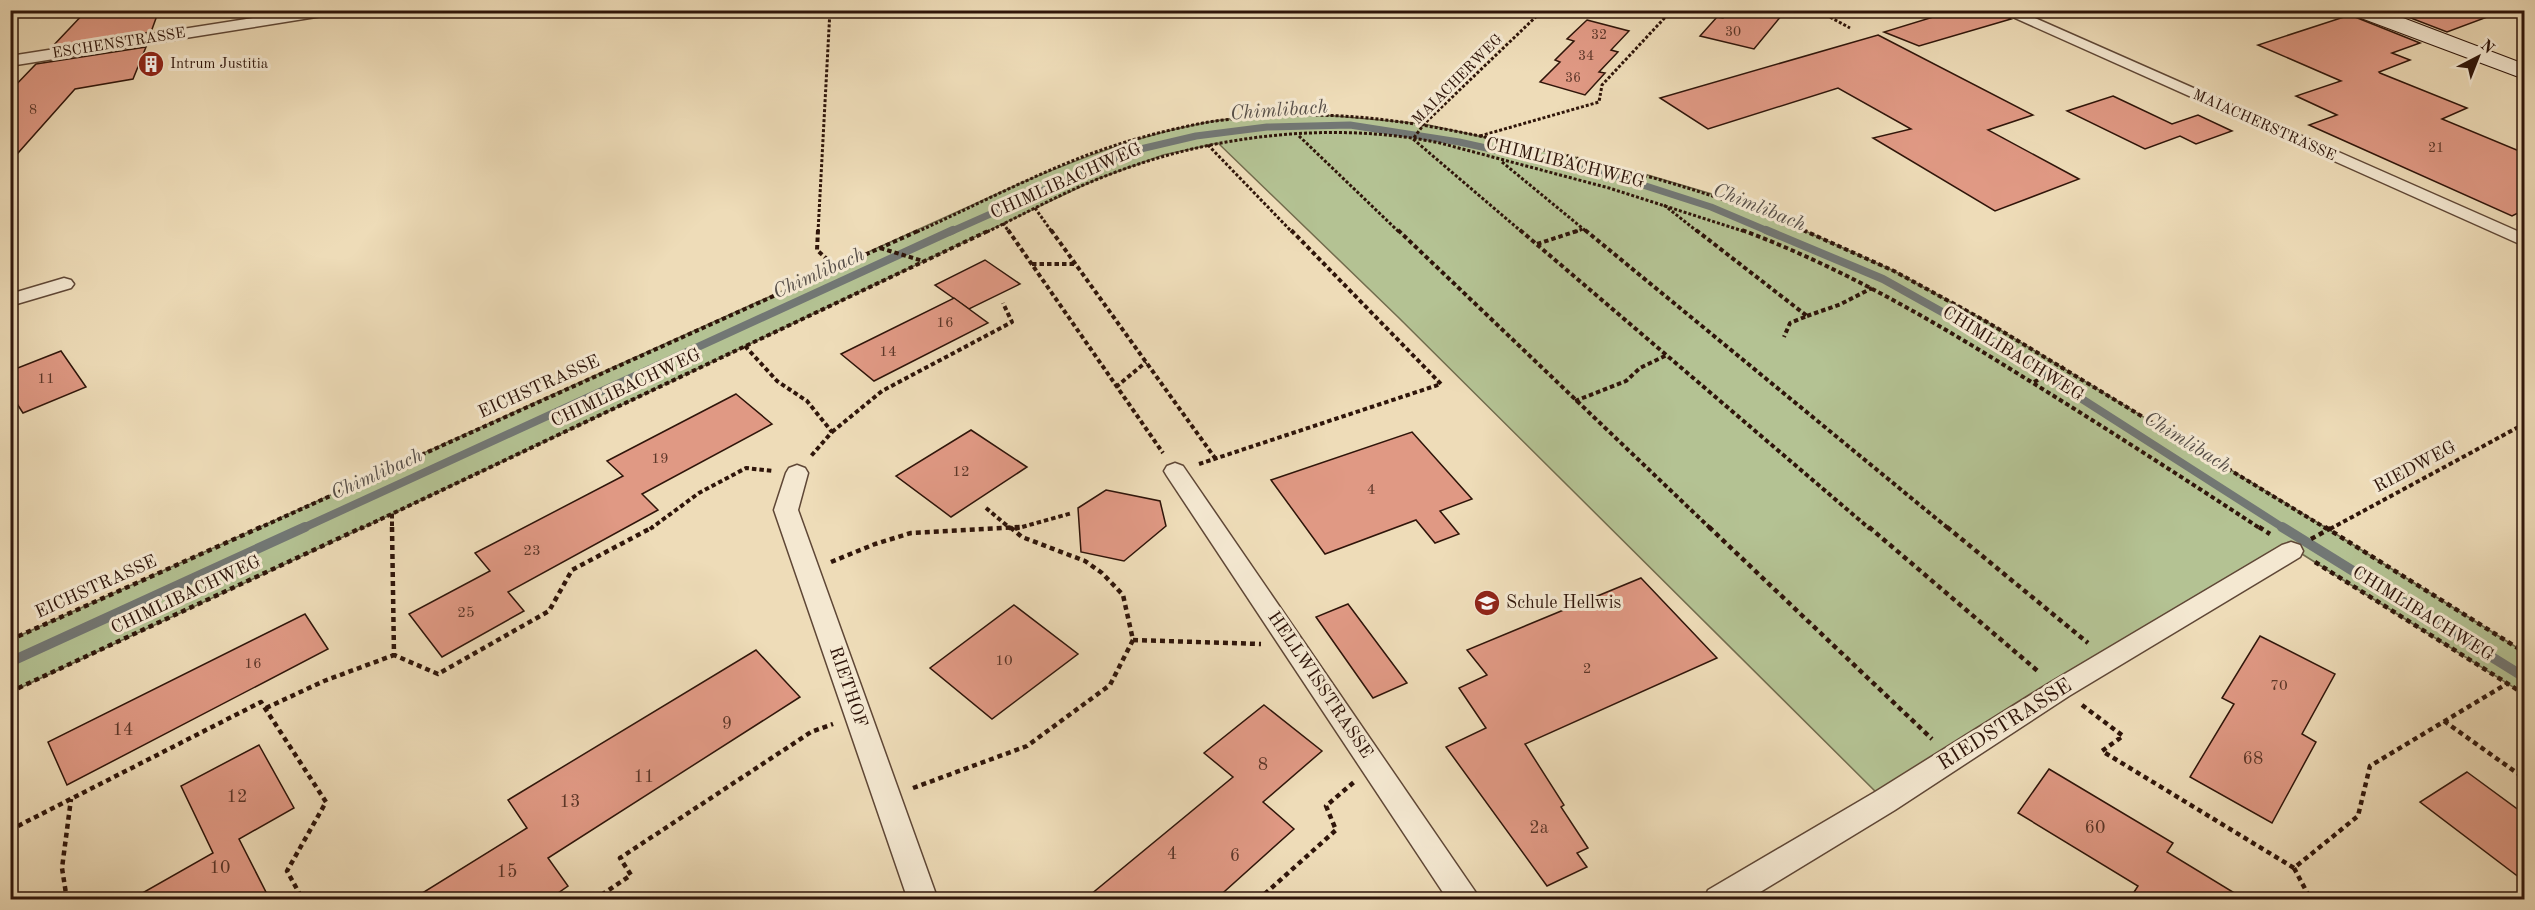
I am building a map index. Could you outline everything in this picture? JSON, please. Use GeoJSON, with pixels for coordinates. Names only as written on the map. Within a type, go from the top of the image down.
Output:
{"type":"FeatureCollection","features":[{"type":"Feature","properties":{"kind":"main road"},"geometry":{"type":"LineString","coordinates":[[2361,10],[2524,72]]}},
{"type":"Feature","properties":{"kind":"street","name":"ESCHENSTRASSE"},"geometry":{"type":"LineString","coordinates":[[10,61],[335,10]]}},
{"type":"Feature","properties":{"kind":"street","name":"MAIACHERSTRASSE"},"geometry":{"type":"LineString","coordinates":[[2004,10],[2524,241]]}},
{"type":"Feature","properties":{"kind":"street"},"geometry":{"type":"LineString","coordinates":[[10,300],[64,284]]}},
{"type":"Feature","properties":{"kind":"street","name":"HELLWISSTRASSE"},"geometry":{"type":"LineString","coordinates":[[1175,471],[1466,900]]}},
{"type":"Feature","properties":{"kind":"street","name":"RIETHOF"},"geometry":{"type":"LineString","coordinates":[[797,473],[786,510],[923,900]]}},
{"type":"Feature","properties":{"kind":"street","name":"RIEDSTRASSE"},"geometry":{"type":"LineString","coordinates":[[1719,900],[1952,758],[2060,689],[2293,549]]}},
{"type":"Feature","properties":{"kind":"path"},"geometry":{"type":"LineString","coordinates":[[830,10],[816,250],[837,268]]}},
{"type":"Feature","properties":{"kind":"path","name":"MAIACHERWEG"},"geometry":{"type":"LineString","coordinates":[[1415,137],[1424,125],[1543,10]]}},
{"type":"Feature","properties":{"kind":"path"},"geometry":{"type":"LineString","coordinates":[[1479,136],[1599,102],[1602,85],[1672,10]]}},
{"type":"Feature","properties":{"kind":"path"},"geometry":{"type":"LineString","coordinates":[[1817,10],[1850,28]]}},
{"type":"Feature","properties":{"kind":"path","name":"EICHSTRASSE"},"geometry":{"type":"LineString","coordinates":[[10,640],[1082,157],[1146,136],[1206,122],[1268,116],[1324,115],[1424,125],[1624,168],[1722,197],[1803,230],[1894,272],[1970,312],[2064,367],[2524,652]]}},
{"type":"Feature","properties":{"kind":"path"},"geometry":{"type":"LineString","coordinates":[[1299,135],[1952,758]]}},
{"type":"Feature","properties":{"kind":"path","name":"CHIMLIBACHWEG"},"geometry":{"type":"LineString","coordinates":[[10,692],[392,514],[1003,223],[1129,166],[1163,155],[1208,145],[1299,135],[1415,137],[1659,202],[1769,241],[1872,287],[1942,326],[2034,383],[2524,694]]}},
{"type":"Feature","properties":{"kind":"path"},"geometry":{"type":"LineString","coordinates":[[1415,137],[1536,244],[2060,689],[2123,736],[2102,751],[2294,868],[2311,900]]}},
{"type":"Feature","properties":{"kind":"path"},"geometry":{"type":"LineString","coordinates":[[1003,223],[1175,471],[1442,384],[1208,145]]}},
{"type":"Feature","properties":{"kind":"path"},"geometry":{"type":"LineString","coordinates":[[1500,160],[2109,660]]}},
{"type":"Feature","properties":{"kind":"path"},"geometry":{"type":"LineString","coordinates":[[1659,202],[1807,316]]}},
{"type":"Feature","properties":{"kind":"path"},"geometry":{"type":"LineString","coordinates":[[1035,208],[1215,458]]}},
{"type":"Feature","properties":{"kind":"path"},"geometry":{"type":"LineString","coordinates":[[1536,244],[1584,229]]}},
{"type":"Feature","properties":{"kind":"path"},"geometry":{"type":"LineString","coordinates":[[879,248],[923,261]]}},
{"type":"Feature","properties":{"kind":"path"},"geometry":{"type":"LineString","coordinates":[[1032,264],[1075,264]]}},
{"type":"Feature","properties":{"kind":"path"},"geometry":{"type":"LineString","coordinates":[[1784,337],[1790,323],[1841,304],[1872,287]]}},
{"type":"Feature","properties":{"kind":"path"},"geometry":{"type":"LineString","coordinates":[[266,708],[324,681],[394,655],[438,674],[549,611],[572,570],[659,524],[699,493],[746,468],[797,473],[832,432],[882,390],[1012,322],[1003,303]]}},
{"type":"Feature","properties":{"kind":"path"},"geometry":{"type":"LineString","coordinates":[[746,346],[777,381],[807,401],[832,432]]}},
{"type":"Feature","properties":{"kind":"path"},"geometry":{"type":"LineString","coordinates":[[1575,400],[1626,381],[1640,368],[1667,355]]}},
{"type":"Feature","properties":{"kind":"path"},"geometry":{"type":"LineString","coordinates":[[1116,387],[1146,363]]}},
{"type":"Feature","properties":{"kind":"path"},"geometry":{"type":"LineString","coordinates":[[2034,383],[2064,367]]}},
{"type":"Feature","properties":{"kind":"path","name":"RIEDWEG"},"geometry":{"type":"LineString","coordinates":[[2318,535],[2524,424]]}},
{"type":"Feature","properties":{"kind":"path"},"geometry":{"type":"LineString","coordinates":[[887,798],[1027,746],[1110,686],[1133,640],[1123,595],[1102,573],[1085,561],[1022,537],[986,508]]}},
{"type":"Feature","properties":{"kind":"path"},"geometry":{"type":"LineString","coordinates":[[808,571],[875,544],[911,533],[1012,529],[1072,513]]}},
{"type":"Feature","properties":{"kind":"path"},"geometry":{"type":"LineString","coordinates":[[392,514],[394,655]]}},
{"type":"Feature","properties":{"kind":"path"},"geometry":{"type":"LineString","coordinates":[[1133,640],[1293,645]]}},
{"type":"Feature","properties":{"kind":"path"},"geometry":{"type":"LineString","coordinates":[[2294,868],[2358,816],[2370,766],[2508,683]]}},
{"type":"Feature","properties":{"kind":"path"},"geometry":{"type":"LineString","coordinates":[[10,830],[261,702],[326,802],[286,871],[303,900]]}},
{"type":"Feature","properties":{"kind":"path"},"geometry":{"type":"LineString","coordinates":[[594,900],[631,875],[620,858],[810,732],[859,716]]}},
{"type":"Feature","properties":{"kind":"path"},"geometry":{"type":"LineString","coordinates":[[2444,721],[2524,778]]}},
{"type":"Feature","properties":{"kind":"path"},"geometry":{"type":"LineString","coordinates":[[1258,900],[1336,830],[1326,806],[1374,765]]}},
{"type":"Feature","properties":{"kind":"path"},"geometry":{"type":"LineString","coordinates":[[67,900],[62,868],[71,799]]}},
{"type":"Feature","properties":{"kind":"green space"},"geometry":{"type":"Polygon","coordinates":[[[1324,115],[1424,124],[1624,168],[1722,197],[1894,271],[1987,322],[2328,529],[2524,652],[2524,694],[2294,549],[1885,801],[1398,317],[1218,143],[1163,155],[1097,179],[11,692],[10,640],[1021,183],[1111,148],[1180,128],[1264,116],[1324,115]]]}},
{"type":"Feature","properties":{"kind":"building"},"geometry":{"type":"Polygon","coordinates":[[[87,10],[159,10],[151,32],[52,47],[87,10]]]}},
{"type":"Feature","properties":{"kind":"building"},"geometry":{"type":"Polygon","coordinates":[[[1730,10],[1786,10],[1754,49],[1700,36],[1717,17],[1723,18],[1730,10]]]}},
{"type":"Feature","properties":{"kind":"building"},"geometry":{"type":"Polygon","coordinates":[[[1956,10],[1995,10],[2011,19],[1919,46],[1884,32],[1956,10]]]}},
{"type":"Feature","properties":{"kind":"building"},"geometry":{"type":"Polygon","coordinates":[[[2390,10],[2498,10],[2498,13],[2447,32],[2390,10]]]}},
{"type":"Feature","properties":{"kind":"building"},"geometry":{"type":"Polygon","coordinates":[[[2350,15],[2420,43],[2392,53],[2410,60],[2380,73],[2467,108],[2442,119],[2524,153],[2524,210],[2512,216],[2309,125],[2337,115],[2296,96],[2341,81],[2258,45],[2350,15]]]}},
{"type":"Feature","properties":{"kind":"building"},"geometry":{"type":"Polygon","coordinates":[[[1587,20],[1629,31],[1611,50],[1618,52],[1599,72],[1605,73],[1585,95],[1540,82],[1560,62],[1555,60],[1574,41],[1567,39],[1587,20]]]}},
{"type":"Feature","properties":{"kind":"building"},"geometry":{"type":"Polygon","coordinates":[[[1878,35],[2033,115],[1988,130],[2079,179],[1995,211],[1873,138],[1911,129],[1838,88],[1708,129],[1660,98],[1878,35]]]}},
{"type":"Feature","properties":{"kind":"building"},"geometry":{"type":"Polygon","coordinates":[[[146,47],[133,79],[75,89],[10,162],[10,91],[36,64],[146,47]]]}},
{"type":"Feature","properties":{"kind":"building"},"geometry":{"type":"Polygon","coordinates":[[[2113,96],[2172,124],[2198,115],[2232,131],[2196,144],[2180,136],[2145,149],[2067,111],[2113,96]]]}},
{"type":"Feature","properties":{"kind":"building"},"geometry":{"type":"Polygon","coordinates":[[[985,260],[1020,284],[969,309],[935,285],[985,260]]]}},
{"type":"Feature","properties":{"kind":"building"},"geometry":{"type":"Polygon","coordinates":[[[954,298],[988,323],[874,381],[841,354],[954,298]]]}},
{"type":"Feature","properties":{"kind":"building"},"geometry":{"type":"Polygon","coordinates":[[[61,351],[86,387],[23,413],[10,393],[10,371],[61,351]]]}},
{"type":"Feature","properties":{"kind":"building"},"geometry":{"type":"Polygon","coordinates":[[[736,394],[772,424],[642,494],[658,510],[508,592],[524,611],[442,657],[409,614],[490,571],[475,553],[623,476],[607,461],[736,394]]]}},
{"type":"Feature","properties":{"kind":"building"},"geometry":{"type":"Polygon","coordinates":[[[971,430],[1027,467],[951,517],[896,476],[971,430]]]}},
{"type":"Feature","properties":{"kind":"building"},"geometry":{"type":"Polygon","coordinates":[[[1412,432],[1472,499],[1440,511],[1459,534],[1435,543],[1416,520],[1325,554],[1271,480],[1412,432]]]}},
{"type":"Feature","properties":{"kind":"building"},"geometry":{"type":"Polygon","coordinates":[[[1106,490],[1160,501],[1166,526],[1124,561],[1081,552],[1078,508],[1106,490]]]}},
{"type":"Feature","properties":{"kind":"building"},"geometry":{"type":"Polygon","coordinates":[[[1641,578],[1717,658],[1525,744],[1564,805],[1561,807],[1588,848],[1577,853],[1587,867],[1547,886],[1446,747],[1486,728],[1459,688],[1487,675],[1467,650],[1641,578]]]}},
{"type":"Feature","properties":{"kind":"building"},"geometry":{"type":"Polygon","coordinates":[[[1348,604],[1407,683],[1373,698],[1316,617],[1348,604]]]}},
{"type":"Feature","properties":{"kind":"building"},"geometry":{"type":"Polygon","coordinates":[[[1014,605],[1078,654],[992,719],[930,668],[1014,605]]]}},
{"type":"Feature","properties":{"kind":"building"},"geometry":{"type":"Polygon","coordinates":[[[305,614],[328,649],[67,785],[48,742],[305,614]]]}},
{"type":"Feature","properties":{"kind":"building"},"geometry":{"type":"Polygon","coordinates":[[[2260,636],[2335,674],[2302,734],[2316,742],[2272,823],[2190,777],[2234,704],[2222,698],[2260,636]]]}},
{"type":"Feature","properties":{"kind":"building"},"geometry":{"type":"Polygon","coordinates":[[[756,650],[800,697],[548,858],[568,886],[548,900],[411,900],[527,828],[508,800],[756,650]]]}},
{"type":"Feature","properties":{"kind":"building"},"geometry":{"type":"Polygon","coordinates":[[[1264,705],[1322,751],[1263,802],[1294,829],[1215,900],[1084,900],[1233,777],[1204,753],[1264,705]]]}},
{"type":"Feature","properties":{"kind":"building"},"geometry":{"type":"Polygon","coordinates":[[[259,745],[294,808],[239,839],[270,900],[130,900],[213,853],[181,786],[259,745]]]}},
{"type":"Feature","properties":{"kind":"building"},"geometry":{"type":"Polygon","coordinates":[[[2049,769],[2173,843],[2167,852],[2246,900],[2129,900],[2138,886],[2018,813],[2049,769]]]}},
{"type":"Feature","properties":{"kind":"building"},"geometry":{"type":"Polygon","coordinates":[[[2467,772],[2524,814],[2524,881],[2420,802],[2467,772]]]}},
{"type":"Feature","properties":{"kind":"waterway","name":"Chimlibach"},"geometry":{"type":"LineString","coordinates":[[950,232],[1132,151],[1196,136],[1267,127],[1350,125],[1459,142],[1618,177],[1711,207],[1770,232]]}},
{"type":"Feature","properties":{"kind":"waterway","name":"Chimlibach"},"geometry":{"type":"LineString","coordinates":[[301,529],[953,230]]}},
{"type":"Feature","properties":{"kind":"waterway","name":"Chimlibach"},"geometry":{"type":"LineString","coordinates":[[1766,230],[1883,279],[1976,331],[2285,529]]}},
{"type":"Feature","properties":{"kind":"waterway","name":"Chimlibach"},"geometry":{"type":"LineString","coordinates":[[10,662],[305,527]]}},
{"type":"Feature","properties":{"kind":"waterway","name":"Chimlibach"},"geometry":{"type":"LineString","coordinates":[[2282,527],[2524,677]]}},
{"type":"Feature","properties":{"kind":"place","name":"Intrum Justitia"},"geometry":{"type":"Point","coordinates":[151,64]}},
{"type":"Feature","properties":{"kind":"place","name":"Schule Hellwis"},"geometry":{"type":"Point","coordinates":[1487,603]}}]}
